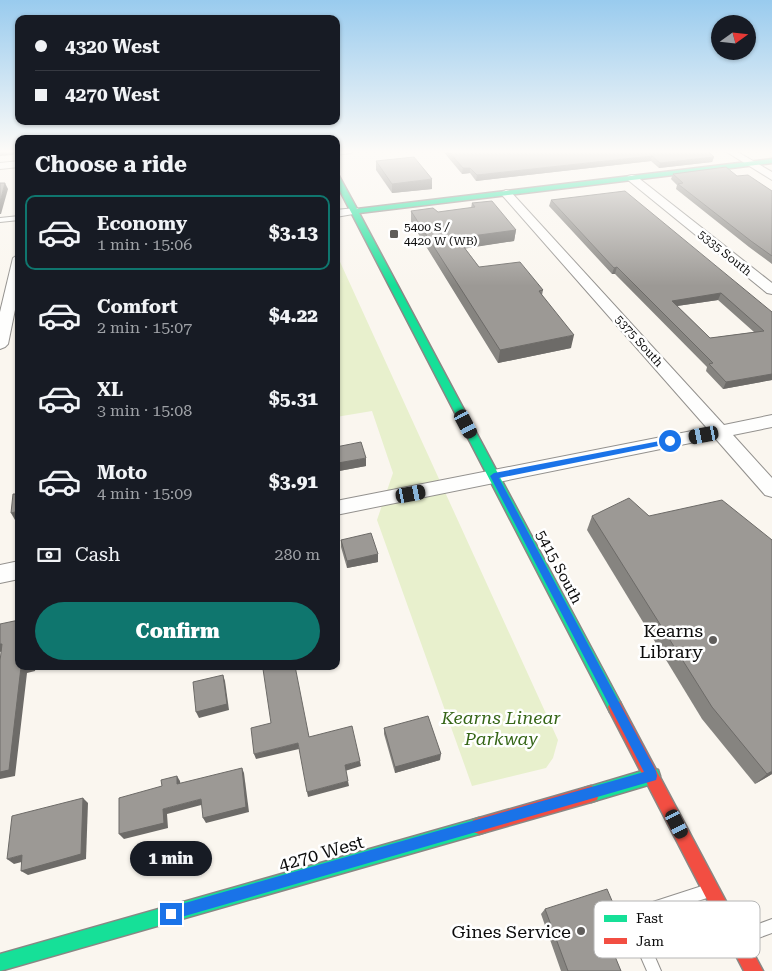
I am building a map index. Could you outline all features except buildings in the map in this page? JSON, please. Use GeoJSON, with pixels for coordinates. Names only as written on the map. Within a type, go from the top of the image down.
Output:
{"type":"FeatureCollection","features":[{"type":"Feature","properties":{"kind":"street","name":"5415 South"},"geometry":{"type":"LineString","coordinates":[[347,196],[718,901]]}},
{"type":"Feature","properties":{"kind":"street"},"geometry":{"type":"LineString","coordinates":[[340,213],[472,196]]}},
{"type":"Feature","properties":{"kind":"street","name":"5375 South"},"geometry":{"type":"LineString","coordinates":[[510,196],[772,490]]}},
{"type":"Feature","properties":{"kind":"street","name":"5335 South"},"geometry":{"type":"LineString","coordinates":[[655,196],[772,290]]}},
{"type":"Feature","properties":{"kind":"street"},"geometry":{"type":"LineString","coordinates":[[1,335],[15,275]]}},
{"type":"Feature","properties":{"kind":"street"},"geometry":{"type":"LineString","coordinates":[[340,507],[430,491],[494,476],[772,421]]}},
{"type":"Feature","properties":{"kind":"street"},"geometry":{"type":"LineString","coordinates":[[0,574],[15,571]]}},
{"type":"Feature","properties":{"kind":"street","name":"4270 West"},"geometry":{"type":"LineString","coordinates":[[0,963],[652,776]]}},
{"type":"Feature","properties":{"kind":"street","name":"5415 South"},"geometry":{"type":"LineString","coordinates":[[747,958],[754,971]]}},
{"type":"Feature","properties":{"kind":"lane"},"geometry":{"type":"LineString","coordinates":[[0,220],[15,218]]}},
{"type":"Feature","properties":{"kind":"lane"},"geometry":{"type":"LineString","coordinates":[[677,901],[712,890]]}},
{"type":"Feature","properties":{"kind":"lane"},"geometry":{"type":"LineString","coordinates":[[760,930],[772,926]]}},
{"type":"Feature","properties":{"kind":"lane"},"geometry":{"type":"LineString","coordinates":[[648,958],[654,971]]}},
{"type":"Feature","properties":{"kind":"green space","name":"Kearns Linear Parkway"},"geometry":{"type":"Polygon","coordinates":[[[340,262],[558,740],[553,758],[546,768],[472,786],[377,520],[393,473],[372,411],[340,416],[340,262]]]}},
{"type":"Feature","properties":{"kind":"traffic: fast"},"geometry":{"type":"LineString","coordinates":[[347,196],[615,707]]}},
{"type":"Feature","properties":{"kind":"traffic: fast"},"geometry":{"type":"LineString","coordinates":[[355,211],[477,196]]}},
{"type":"Feature","properties":{"kind":"traffic: fast"},"geometry":{"type":"LineString","coordinates":[[591,794],[652,776]]}},
{"type":"Feature","properties":{"kind":"traffic: fast"},"geometry":{"type":"LineString","coordinates":[[0,963],[479,826]]}},
{"type":"Feature","properties":{"kind":"traffic: jam"},"geometry":{"type":"LineString","coordinates":[[615,707],[717,901]]}},
{"type":"Feature","properties":{"kind":"traffic: jam"},"geometry":{"type":"LineString","coordinates":[[479,826],[591,794]]}},
{"type":"Feature","properties":{"kind":"traffic: jam"},"geometry":{"type":"LineString","coordinates":[[747,958],[754,971]]}},
{"type":"Feature","properties":{"kind":"place","name":"5400 S / 4420 W (WB)"},"geometry":{"type":"Point","coordinates":[394,234]}},
{"type":"Feature","properties":{"kind":"place","name":"Kearns Library"},"geometry":{"type":"Point","coordinates":[713,640]}},
{"type":"Feature","properties":{"kind":"place","name":"Gines Service"},"geometry":{"type":"Point","coordinates":[581,931]}},
{"type":"Feature","properties":{"kind":"route"},"geometry":{"type":"LineString","coordinates":[[171,914],[652,776],[494,476],[670,441]]}}]}
